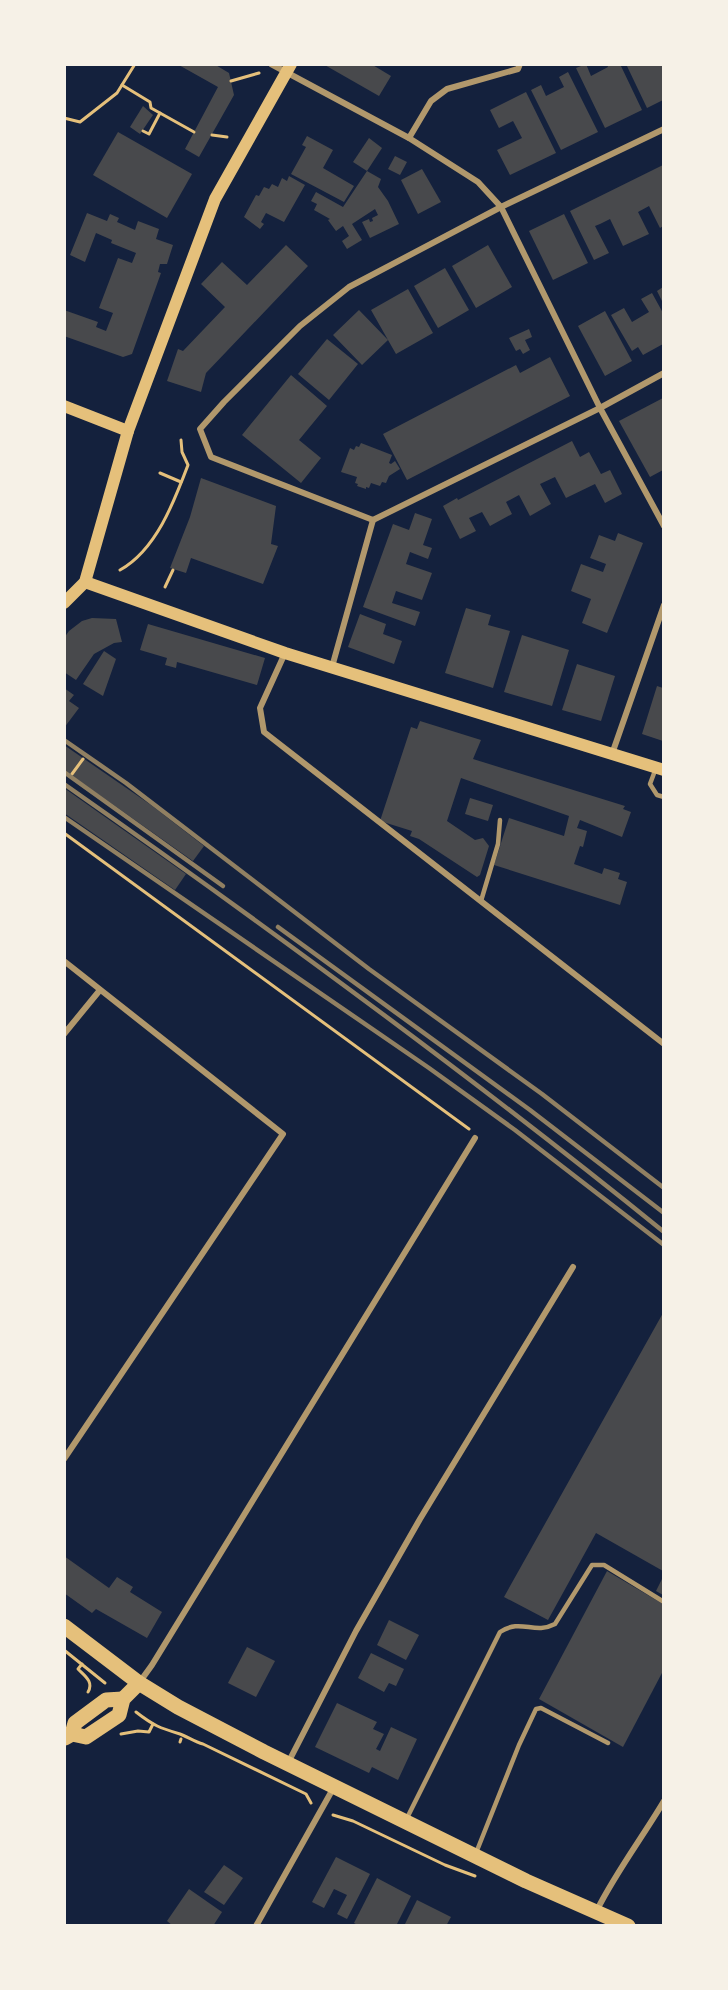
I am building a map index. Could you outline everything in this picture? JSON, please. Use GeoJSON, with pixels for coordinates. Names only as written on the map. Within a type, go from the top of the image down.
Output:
{"type":"FeatureCollection","features":[{"type":"Feature","properties":{"kind":"main road"},"geometry":{"type":"LineString","coordinates":[[64,603],[85,582],[128,431],[215,199],[289,69]]}},
{"type":"Feature","properties":{"kind":"main road"},"geometry":{"type":"LineString","coordinates":[[64,406],[128,431]]}},
{"type":"Feature","properties":{"kind":"main road"},"geometry":{"type":"LineString","coordinates":[[85,582],[285,653],[660,769]]}},
{"type":"Feature","properties":{"kind":"main road"},"geometry":{"type":"LineString","coordinates":[[64,1626],[139,1683],[178,1707],[475,1856],[628,1926]]}},
{"type":"Feature","properties":{"kind":"main road"},"geometry":{"type":"LineString","coordinates":[[68,1736],[86,1737],[113,1720],[119,1715],[123,1699],[139,1683]]}},
{"type":"Feature","properties":{"kind":"street"},"geometry":{"type":"LineString","coordinates":[[271,64],[289,69],[408,138],[478,182],[501,207],[600,408],[663,526]]}},
{"type":"Feature","properties":{"kind":"street"},"geometry":{"type":"LineString","coordinates":[[408,138],[431,101],[447,89],[518,69],[520,64]]}},
{"type":"Feature","properties":{"kind":"street"},"geometry":{"type":"LineString","coordinates":[[663,129],[501,207],[349,287],[300,326],[200,429],[212,457],[373,520],[600,408],[663,373]]}},
{"type":"Feature","properties":{"kind":"street"},"geometry":{"type":"LineString","coordinates":[[332,667],[373,520]]}},
{"type":"Feature","properties":{"kind":"street"},"geometry":{"type":"LineString","coordinates":[[612,754],[663,605]]}},
{"type":"Feature","properties":{"kind":"street"},"geometry":{"type":"LineString","coordinates":[[285,653],[260,708],[264,732],[663,1044]]}},
{"type":"Feature","properties":{"kind":"street"},"geometry":{"type":"LineString","coordinates":[[64,961],[283,1134],[64,1459]]}},
{"type":"Feature","properties":{"kind":"street"},"geometry":{"type":"LineString","coordinates":[[64,1034],[100,990]]}},
{"type":"Feature","properties":{"kind":"street"},"geometry":{"type":"LineString","coordinates":[[139,1683],[475,1138]]}},
{"type":"Feature","properties":{"kind":"street"},"geometry":{"type":"LineString","coordinates":[[288,1763],[362,1621],[420,1519],[573,1267]]}},
{"type":"Feature","properties":{"kind":"street"},"geometry":{"type":"LineString","coordinates":[[256,1926],[334,1786]]}},
{"type":"Feature","properties":{"kind":"street"},"geometry":{"type":"LineString","coordinates":[[596,1912],[663,1801]]}},
{"type":"Feature","properties":{"kind":"lane"},"geometry":{"type":"LineString","coordinates":[[660,769],[650,784],[657,795],[663,797]]}},
{"type":"Feature","properties":{"kind":"lane"},"geometry":{"type":"LineString","coordinates":[[481,901],[498,844],[500,820]]}},
{"type":"Feature","properties":{"kind":"lane"},"geometry":{"type":"LineString","coordinates":[[405,1821],[500,1632],[510,1625],[548,1628],[555,1624],[592,1565],[604,1565],[663,1602]]}},
{"type":"Feature","properties":{"kind":"lane"},"geometry":{"type":"LineString","coordinates":[[475,1856],[519,1745],[536,1709],[544,1710],[608,1743]]}},
{"type":"Feature","properties":{"kind":"path"},"geometry":{"type":"LineString","coordinates":[[64,118],[80,122],[117,93],[135,64]]}},
{"type":"Feature","properties":{"kind":"path"},"geometry":{"type":"LineString","coordinates":[[231,81],[260,73]]}},
{"type":"Feature","properties":{"kind":"path"},"geometry":{"type":"LineString","coordinates":[[122,85],[150,102],[151,108],[194,132]]}},
{"type":"Feature","properties":{"kind":"path"},"geometry":{"type":"LineString","coordinates":[[143,131],[149,134],[160,113]]}},
{"type":"Feature","properties":{"kind":"path"},"geometry":{"type":"LineString","coordinates":[[212,135],[227,137]]}},
{"type":"Feature","properties":{"kind":"path"},"geometry":{"type":"LineString","coordinates":[[120,570],[151,542],[170,511],[188,465],[182,452],[181,440]]}},
{"type":"Feature","properties":{"kind":"path"},"geometry":{"type":"LineString","coordinates":[[160,473],[182,482]]}},
{"type":"Feature","properties":{"kind":"path"},"geometry":{"type":"LineString","coordinates":[[165,587],[173,570]]}},
{"type":"Feature","properties":{"kind":"path"},"geometry":{"type":"LineString","coordinates":[[72,774],[83,759]]}},
{"type":"Feature","properties":{"kind":"path"},"geometry":{"type":"LineString","coordinates":[[64,833],[467,1127],[476,1134],[475,1138]]}},
{"type":"Feature","properties":{"kind":"path"},"geometry":{"type":"LineString","coordinates":[[64,1650],[110,1687]]}},
{"type":"Feature","properties":{"kind":"path"},"geometry":{"type":"LineString","coordinates":[[82,1664],[78,1669],[88,1679],[90,1689]]}},
{"type":"Feature","properties":{"kind":"path"},"geometry":{"type":"LineString","coordinates":[[135,1711],[165,1731],[183,1735],[192,1741],[240,1760],[306,1794],[314,1805]]}},
{"type":"Feature","properties":{"kind":"path"},"geometry":{"type":"LineString","coordinates":[[115,1736],[130,1731],[149,1732],[153,1724]]}},
{"type":"Feature","properties":{"kind":"path"},"geometry":{"type":"LineString","coordinates":[[333,1815],[379,1832]]}},
{"type":"Feature","properties":{"kind":"building"},"geometry":{"type":"Polygon","coordinates":[[[177,64],[214,64],[229,73],[234,95],[199,157],[185,149],[218,87],[177,64]]]}},
{"type":"Feature","properties":{"kind":"building"},"geometry":{"type":"Polygon","coordinates":[[[323,64],[371,64],[391,76],[379,96],[323,64]]]}},
{"type":"Feature","properties":{"kind":"building"},"geometry":{"type":"Polygon","coordinates":[[[586,64],[591,76],[608,67],[607,64],[620,64],[642,110],[605,128],[576,68],[586,64]]]}},
{"type":"Feature","properties":{"kind":"building"},"geometry":{"type":"Polygon","coordinates":[[[626,64],[663,64],[663,100],[647,108],[626,64]]]}},
{"type":"Feature","properties":{"kind":"building"},"geometry":{"type":"Polygon","coordinates":[[[568,72],[598,132],[561,150],[531,90],[541,85],[546,96],[564,87],[559,77],[568,72]]]}},
{"type":"Feature","properties":{"kind":"building"},"geometry":{"type":"Polygon","coordinates":[[[526,92],[556,153],[510,175],[497,150],[522,138],[513,121],[499,128],[490,110],[526,92]]]}},
{"type":"Feature","properties":{"kind":"building"},"geometry":{"type":"Polygon","coordinates":[[[143,106],[153,115],[140,134],[130,127],[143,106]]]}},
{"type":"Feature","properties":{"kind":"building"},"geometry":{"type":"Polygon","coordinates":[[[118,132],[192,174],[167,218],[93,175],[118,132]]]}},
{"type":"Feature","properties":{"kind":"building"},"geometry":{"type":"Polygon","coordinates":[[[307,136],[333,150],[323,168],[354,186],[344,202],[291,174],[306,147],[302,145],[307,136]]]}},
{"type":"Feature","properties":{"kind":"building"},"geometry":{"type":"Polygon","coordinates":[[[369,138],[382,148],[367,171],[353,162],[369,138]]]}},
{"type":"Feature","properties":{"kind":"building"},"geometry":{"type":"Polygon","coordinates":[[[395,156],[407,162],[400,175],[388,169],[395,156]]]}},
{"type":"Feature","properties":{"kind":"building"},"geometry":{"type":"Polygon","coordinates":[[[663,165],[663,226],[660,228],[649,206],[638,212],[649,234],[623,246],[610,219],[595,226],[609,253],[594,260],[570,211],[663,165]]]}},
{"type":"Feature","properties":{"kind":"building"},"geometry":{"type":"Polygon","coordinates":[[[422,169],[441,202],[418,214],[401,180],[422,169]]]}},
{"type":"Feature","properties":{"kind":"building"},"geometry":{"type":"Polygon","coordinates":[[[367,171],[381,179],[378,187],[399,224],[370,238],[362,222],[369,219],[370,222],[373,221],[372,218],[378,215],[375,209],[352,224],[362,240],[347,249],[342,241],[349,236],[343,226],[336,231],[328,220],[330,219],[314,210],[317,204],[311,201],[316,192],[343,207],[367,171]]]}},
{"type":"Feature","properties":{"kind":"building"},"geometry":{"type":"Polygon","coordinates":[[[289,176],[305,185],[284,222],[266,213],[261,222],[264,224],[260,229],[244,217],[256,195],[259,196],[264,187],[269,189],[272,184],[278,187],[282,178],[287,181],[289,176]]]}},
{"type":"Feature","properties":{"kind":"building"},"geometry":{"type":"Polygon","coordinates":[[[87,213],[107,221],[110,214],[119,218],[117,222],[135,230],[138,221],[159,229],[156,239],[173,245],[167,264],[160,264],[158,272],[161,273],[132,354],[123,357],[64,336],[64,310],[98,322],[96,327],[106,331],[113,313],[99,308],[118,258],[132,263],[136,253],[111,243],[112,240],[96,233],[85,262],[70,255],[87,213]]]}},
{"type":"Feature","properties":{"kind":"building"},"geometry":{"type":"Polygon","coordinates":[[[564,214],[588,263],[553,280],[529,231],[564,214]]]}},
{"type":"Feature","properties":{"kind":"building"},"geometry":{"type":"Polygon","coordinates":[[[286,245],[308,266],[206,373],[201,392],[167,381],[178,349],[183,351],[225,307],[201,284],[222,262],[247,285],[286,245]]]}},
{"type":"Feature","properties":{"kind":"building"},"geometry":{"type":"Polygon","coordinates":[[[488,245],[512,287],[476,308],[452,266],[488,245]]]}},
{"type":"Feature","properties":{"kind":"building"},"geometry":{"type":"Polygon","coordinates":[[[445,268],[469,310],[438,328],[414,286],[445,268]]]}},
{"type":"Feature","properties":{"kind":"building"},"geometry":{"type":"Polygon","coordinates":[[[663,287],[663,303],[657,291],[663,287]]]}},
{"type":"Feature","properties":{"kind":"building"},"geometry":{"type":"Polygon","coordinates":[[[408,289],[433,333],[396,354],[371,310],[408,289]]]}},
{"type":"Feature","properties":{"kind":"building"},"geometry":{"type":"Polygon","coordinates":[[[652,293],[663,313],[663,344],[643,355],[638,347],[632,351],[611,315],[624,308],[632,322],[649,312],[641,299],[652,293]]]}},
{"type":"Feature","properties":{"kind":"building"},"geometry":{"type":"Polygon","coordinates":[[[359,310],[388,340],[362,365],[333,335],[359,310]]]}},
{"type":"Feature","properties":{"kind":"building"},"geometry":{"type":"Polygon","coordinates":[[[605,311],[632,361],[605,376],[578,326],[605,311]]]}},
{"type":"Feature","properties":{"kind":"building"},"geometry":{"type":"Polygon","coordinates":[[[529,329],[532,337],[525,340],[530,350],[523,354],[520,349],[516,351],[509,338],[529,329]]]}},
{"type":"Feature","properties":{"kind":"building"},"geometry":{"type":"Polygon","coordinates":[[[327,339],[358,364],[329,400],[298,374],[327,339]]]}},
{"type":"Feature","properties":{"kind":"building"},"geometry":{"type":"Polygon","coordinates":[[[550,357],[570,396],[407,480],[383,434],[516,365],[520,373],[550,357]]]}},
{"type":"Feature","properties":{"kind":"building"},"geometry":{"type":"Polygon","coordinates":[[[291,375],[327,406],[299,440],[321,458],[301,483],[242,435],[291,375]]]}},
{"type":"Feature","properties":{"kind":"building"},"geometry":{"type":"Polygon","coordinates":[[[663,398],[663,470],[650,477],[619,421],[663,398]]]}},
{"type":"Feature","properties":{"kind":"building"},"geometry":{"type":"Polygon","coordinates":[[[572,441],[580,457],[589,452],[601,474],[610,470],[622,494],[605,503],[595,484],[566,498],[555,477],[540,484],[551,504],[530,516],[519,495],[506,502],[512,514],[490,526],[482,512],[469,518],[476,531],[460,539],[443,506],[572,441]]]}},
{"type":"Feature","properties":{"kind":"building"},"geometry":{"type":"Polygon","coordinates":[[[361,443],[392,455],[389,463],[395,461],[400,469],[389,476],[386,483],[382,482],[380,486],[371,483],[366,489],[357,486],[358,484],[355,483],[357,477],[341,472],[350,448],[354,450],[361,443]]]}},
{"type":"Feature","properties":{"kind":"building"},"geometry":{"type":"Polygon","coordinates":[[[201,478],[276,506],[271,544],[278,546],[263,584],[191,558],[186,573],[170,568],[190,517],[201,478]]]}},
{"type":"Feature","properties":{"kind":"building"},"geometry":{"type":"Polygon","coordinates":[[[415,513],[432,519],[423,545],[432,548],[428,559],[410,552],[406,564],[432,573],[422,600],[396,591],[392,603],[420,612],[415,626],[363,607],[393,524],[409,530],[415,513]]]}},
{"type":"Feature","properties":{"kind":"building"},"geometry":{"type":"Polygon","coordinates":[[[618,533],[643,543],[607,633],[582,623],[591,599],[571,591],[581,564],[603,572],[606,564],[590,558],[599,535],[615,541],[618,533]]]}},
{"type":"Feature","properties":{"kind":"building"},"geometry":{"type":"Polygon","coordinates":[[[466,608],[491,615],[488,625],[510,631],[493,688],[445,673],[466,608]]]}},
{"type":"Feature","properties":{"kind":"building"},"geometry":{"type":"Polygon","coordinates":[[[360,614],[386,624],[383,634],[402,641],[394,664],[348,647],[360,614]]]}},
{"type":"Feature","properties":{"kind":"building"},"geometry":{"type":"Polygon","coordinates":[[[92,618],[116,619],[122,642],[114,643],[94,654],[76,680],[64,672],[64,638],[82,621],[92,618]]]}},
{"type":"Feature","properties":{"kind":"building"},"geometry":{"type":"Polygon","coordinates":[[[148,624],[265,658],[257,685],[177,662],[176,668],[165,665],[167,658],[140,650],[148,624]]]}},
{"type":"Feature","properties":{"kind":"building"},"geometry":{"type":"Polygon","coordinates":[[[522,635],[569,650],[552,706],[504,692],[522,635]]]}},
{"type":"Feature","properties":{"kind":"building"},"geometry":{"type":"Polygon","coordinates":[[[104,651],[116,659],[103,696],[83,684],[104,651]]]}},
{"type":"Feature","properties":{"kind":"building"},"geometry":{"type":"Polygon","coordinates":[[[577,664],[615,676],[601,721],[562,710],[577,664]]]}},
{"type":"Feature","properties":{"kind":"building"},"geometry":{"type":"Polygon","coordinates":[[[657,686],[663,688],[663,741],[642,734],[657,686]]]}},
{"type":"Feature","properties":{"kind":"building"},"geometry":{"type":"Polygon","coordinates":[[[64,688],[74,695],[69,701],[79,708],[64,728],[64,688]]]}},
{"type":"Feature","properties":{"kind":"building"},"geometry":{"type":"Polygon","coordinates":[[[420,721],[481,740],[473,759],[625,806],[623,809],[631,812],[622,837],[580,820],[577,828],[587,831],[583,847],[580,846],[574,864],[602,874],[604,868],[620,873],[618,879],[627,882],[620,905],[494,865],[509,818],[564,836],[569,816],[461,778],[447,821],[475,840],[483,838],[489,846],[480,875],[477,877],[419,839],[410,836],[412,831],[380,821],[411,727],[417,729],[420,721]]]}},
{"type":"Feature","properties":{"kind":"building"},"geometry":{"type":"Polygon","coordinates":[[[64,745],[151,805],[204,846],[193,861],[64,770],[64,745]]]}},
{"type":"Feature","properties":{"kind":"building"},"geometry":{"type":"Polygon","coordinates":[[[64,788],[186,874],[175,890],[64,813],[64,788]]]}},
{"type":"Feature","properties":{"kind":"building"},"geometry":{"type":"Polygon","coordinates":[[[470,798],[493,805],[488,821],[465,814],[470,798]]]}},
{"type":"Feature","properties":{"kind":"building"},"geometry":{"type":"Polygon","coordinates":[[[663,1313],[663,1571],[596,1533],[548,1620],[504,1597],[663,1313]]]}},
{"type":"Feature","properties":{"kind":"building"},"geometry":{"type":"Polygon","coordinates":[[[64,1556],[109,1588],[117,1577],[133,1587],[130,1592],[162,1612],[147,1638],[96,1609],[92,1613],[64,1593],[64,1556]]]}},
{"type":"Feature","properties":{"kind":"building"},"geometry":{"type":"Polygon","coordinates":[[[607,1571],[663,1604],[663,1671],[623,1747],[539,1699],[607,1571]]]}},
{"type":"Feature","properties":{"kind":"building"},"geometry":{"type":"Polygon","coordinates":[[[663,1577],[663,1595],[656,1591],[663,1577]]]}},
{"type":"Feature","properties":{"kind":"building"},"geometry":{"type":"Polygon","coordinates":[[[389,1620],[419,1635],[406,1660],[377,1645],[389,1620]]]}},
{"type":"Feature","properties":{"kind":"building"},"geometry":{"type":"Polygon","coordinates":[[[247,1647],[275,1661],[256,1697],[228,1683],[247,1647]]]}},
{"type":"Feature","properties":{"kind":"building"},"geometry":{"type":"Polygon","coordinates":[[[371,1653],[404,1669],[396,1686],[389,1683],[384,1692],[358,1678],[371,1653]]]}},
{"type":"Feature","properties":{"kind":"building"},"geometry":{"type":"Polygon","coordinates":[[[337,1703],[377,1722],[373,1729],[384,1734],[376,1749],[380,1751],[391,1727],[417,1739],[398,1780],[372,1767],[369,1773],[315,1747],[337,1703]]]}},
{"type":"Feature","properties":{"kind":"building"},"geometry":{"type":"Polygon","coordinates":[[[336,1857],[370,1874],[347,1919],[337,1914],[347,1895],[334,1889],[324,1908],[312,1902],[336,1857]]]}},
{"type":"Feature","properties":{"kind":"building"},"geometry":{"type":"Polygon","coordinates":[[[224,1865],[243,1878],[224,1905],[204,1892],[224,1865]]]}},
{"type":"Feature","properties":{"kind":"building"},"geometry":{"type":"Polygon","coordinates":[[[377,1878],[411,1896],[396,1926],[359,1926],[354,1923],[377,1878]]]}},
{"type":"Feature","properties":{"kind":"building"},"geometry":{"type":"Polygon","coordinates":[[[189,1889],[222,1912],[213,1926],[173,1926],[167,1921],[189,1889]]]}},
{"type":"Feature","properties":{"kind":"building"},"geometry":{"type":"Polygon","coordinates":[[[417,1900],[451,1917],[446,1926],[404,1926],[417,1900]]]}},
{"type":"Feature","properties":{"kind":"railway"},"geometry":{"type":"LineString","coordinates":[[64,740],[126,783],[369,969],[542,1094],[664,1188]]}},
{"type":"Feature","properties":{"kind":"railway"},"geometry":{"type":"LineString","coordinates":[[64,772],[223,886]]}},
{"type":"Feature","properties":{"kind":"railway"},"geometry":{"type":"LineString","coordinates":[[64,784],[217,892],[368,1003],[664,1232]]}},
{"type":"Feature","properties":{"kind":"railway"},"geometry":{"type":"LineString","coordinates":[[64,817],[429,1068],[515,1130],[664,1245]]}},
{"type":"Feature","properties":{"kind":"railway"},"geometry":{"type":"LineString","coordinates":[[278,927],[530,1110],[664,1213]]}}]}
